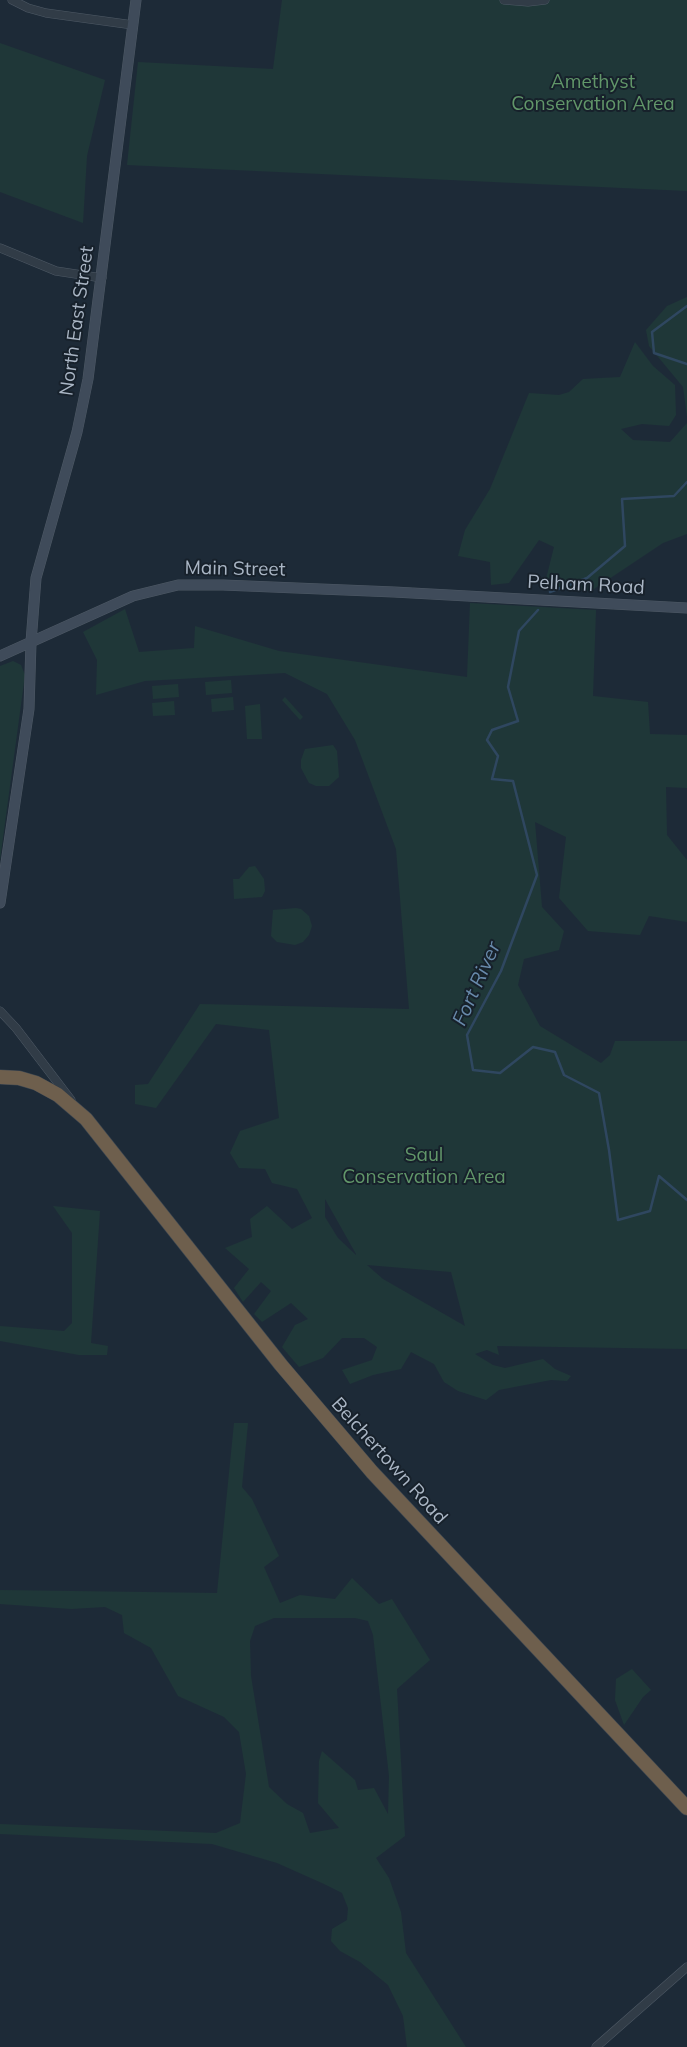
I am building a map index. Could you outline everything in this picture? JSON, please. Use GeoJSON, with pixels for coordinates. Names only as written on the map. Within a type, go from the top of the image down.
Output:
{"type":"FeatureCollection","features":[{"type":"Feature","properties":{"kind":"highway","name":"Belchertown Road"},"geometry":{"type":"LineString","coordinates":[[0,1077],[18,1078],[36,1084],[58,1095],[86,1119],[292,1378],[372,1472],[687,1808]]}},
{"type":"Feature","properties":{"kind":"main road","name":"North East Street"},"geometry":{"type":"LineString","coordinates":[[0,903],[29,709],[31,642],[36,578],[77,432],[88,379],[136,0]]}},
{"type":"Feature","properties":{"kind":"main road","name":"Main Street"},"geometry":{"type":"LineString","coordinates":[[0,656],[133,596],[178,585],[290,587],[483,596]]}},
{"type":"Feature","properties":{"kind":"main road","name":"Pelham Road"},"geometry":{"type":"LineString","coordinates":[[483,596],[687,608]]}},
{"type":"Feature","properties":{"kind":"street"},"geometry":{"type":"LineString","coordinates":[[12,0],[23,6],[46,13],[133,25]]}},
{"type":"Feature","properties":{"kind":"street"},"geometry":{"type":"LineString","coordinates":[[504,0],[528,2],[545,0]]}},
{"type":"Feature","properties":{"kind":"street"},"geometry":{"type":"LineString","coordinates":[[0,248],[56,272],[102,278]]}},
{"type":"Feature","properties":{"kind":"street","name":"Belchertown Road"},"geometry":{"type":"LineString","coordinates":[[0,1011],[16,1028],[86,1119]]}},
{"type":"Feature","properties":{"kind":"street"},"geometry":{"type":"LineString","coordinates":[[596,2047],[687,1967]]}},
{"type":"Feature","properties":{"kind":"green space","name":"Amethyst Conservation Area"},"geometry":{"type":"Polygon","coordinates":[[[282,0],[687,0],[687,191],[127,165],[138,62],[273,69],[282,0]]]}},
{"type":"Feature","properties":{"kind":"green space"},"geometry":{"type":"Polygon","coordinates":[[[0,43],[105,80],[87,156],[83,223],[0,192],[0,43]]]}},
{"type":"Feature","properties":{"kind":"green space"},"geometry":{"type":"Polygon","coordinates":[[[687,297],[687,417],[683,387],[649,346],[646,330],[667,306],[687,297]]]}},
{"type":"Feature","properties":{"kind":"green space"},"geometry":{"type":"Polygon","coordinates":[[[635,342],[653,366],[675,385],[676,415],[669,426],[642,424],[621,429],[633,440],[670,442],[687,423],[687,534],[663,543],[591,591],[544,587],[554,547],[539,540],[509,583],[491,585],[490,562],[458,556],[465,530],[490,489],[529,393],[559,395],[569,392],[583,379],[620,377],[635,342]]]}},
{"type":"Feature","properties":{"kind":"green space","name":"Saul Conservation Area"},"geometry":{"type":"Polygon","coordinates":[[[470,603],[596,610],[593,696],[648,702],[650,734],[687,735],[687,788],[666,787],[667,835],[687,860],[687,922],[649,916],[640,935],[588,931],[559,898],[566,837],[535,822],[542,907],[564,931],[559,950],[524,959],[518,985],[540,1026],[601,1063],[610,1055],[615,1041],[687,1041],[687,1349],[497,1346],[499,1355],[487,1350],[475,1354],[493,1365],[505,1368],[543,1359],[555,1369],[571,1376],[567,1381],[551,1380],[499,1390],[486,1400],[458,1391],[444,1382],[434,1364],[411,1352],[401,1369],[373,1375],[350,1384],[342,1370],[372,1360],[377,1347],[364,1338],[342,1338],[323,1358],[299,1367],[282,1347],[295,1325],[308,1319],[291,1303],[262,1322],[254,1314],[271,1291],[261,1282],[243,1302],[234,1288],[249,1269],[225,1248],[252,1237],[250,1219],[267,1206],[292,1229],[312,1218],[297,1189],[272,1183],[265,1169],[239,1168],[230,1153],[240,1131],[279,1118],[269,1030],[216,1024],[156,1108],[135,1104],[135,1085],[148,1084],[200,1004],[409,1009],[396,849],[355,740],[327,694],[285,673],[145,681],[96,695],[97,660],[83,632],[125,609],[139,652],[194,648],[195,626],[279,651],[467,677],[470,603]],[[325,1199],[325,1217],[338,1238],[356,1255],[356,1254],[325,1199]],[[367,1265],[383,1279],[465,1326],[451,1272],[367,1265]]]}},
{"type":"Feature","properties":{"kind":"green space"},"geometry":{"type":"Polygon","coordinates":[[[13,661],[21,665],[25,675],[0,860],[0,666],[13,661]]]}},
{"type":"Feature","properties":{"kind":"green space"},"geometry":{"type":"Polygon","coordinates":[[[231,680],[232,693],[206,695],[205,682],[231,680]]]}},
{"type":"Feature","properties":{"kind":"green space"},"geometry":{"type":"Polygon","coordinates":[[[178,684],[179,697],[153,699],[152,686],[178,684]]]}},
{"type":"Feature","properties":{"kind":"green space"},"geometry":{"type":"Polygon","coordinates":[[[233,697],[234,710],[212,712],[211,699],[233,697]]]}},
{"type":"Feature","properties":{"kind":"green space"},"geometry":{"type":"Polygon","coordinates":[[[285,697],[303,717],[300,720],[282,700],[285,697]]]}},
{"type":"Feature","properties":{"kind":"green space"},"geometry":{"type":"Polygon","coordinates":[[[174,701],[175,715],[153,716],[152,703],[174,701]]]}},
{"type":"Feature","properties":{"kind":"green space"},"geometry":{"type":"Polygon","coordinates":[[[260,704],[262,739],[247,739],[245,706],[260,704]]]}},
{"type":"Feature","properties":{"kind":"green space"},"geometry":{"type":"Polygon","coordinates":[[[333,745],[337,751],[339,777],[329,786],[316,786],[309,783],[301,768],[301,760],[305,749],[333,745]]]}},
{"type":"Feature","properties":{"kind":"green space"},"geometry":{"type":"Polygon","coordinates":[[[255,866],[264,879],[265,891],[262,897],[234,899],[233,879],[239,879],[249,867],[255,866]]]}},
{"type":"Feature","properties":{"kind":"green space"},"geometry":{"type":"Polygon","coordinates":[[[301,909],[309,916],[312,926],[309,935],[303,942],[295,945],[277,942],[271,936],[273,910],[301,909]]]}},
{"type":"Feature","properties":{"kind":"green space"},"geometry":{"type":"Polygon","coordinates":[[[53,1206],[100,1211],[91,1343],[108,1346],[107,1355],[79,1355],[0,1341],[0,1326],[64,1331],[72,1323],[72,1233],[53,1206]]]}},
{"type":"Feature","properties":{"kind":"green space"},"geometry":{"type":"Polygon","coordinates":[[[234,1423],[248,1423],[242,1487],[252,1499],[279,1556],[264,1567],[280,1603],[300,1595],[335,1599],[352,1578],[379,1604],[392,1599],[430,1660],[397,1689],[405,1836],[376,1858],[389,1878],[401,1912],[406,1953],[466,2047],[407,2047],[403,2016],[388,1985],[360,1962],[340,1951],[331,1941],[332,1929],[347,1920],[348,1908],[342,1893],[324,1884],[277,1863],[212,1844],[0,1834],[0,1824],[216,1833],[240,1823],[246,1774],[239,1732],[224,1717],[178,1696],[151,1648],[124,1633],[122,1615],[105,1607],[71,1609],[0,1604],[0,1590],[217,1593],[234,1423]],[[274,1618],[255,1626],[250,1641],[251,1676],[269,1787],[287,1804],[303,1813],[310,1833],[339,1828],[318,1803],[319,1761],[322,1751],[355,1780],[358,1790],[374,1788],[388,1814],[389,1776],[373,1635],[368,1621],[355,1618],[274,1618]]]}},
{"type":"Feature","properties":{"kind":"green space"},"geometry":{"type":"Polygon","coordinates":[[[632,1669],[651,1690],[643,1697],[624,1725],[615,1700],[616,1679],[632,1669]]]}},
{"type":"Feature","properties":{"kind":"waterway"},"geometry":{"type":"LineString","coordinates":[[687,306],[652,332],[654,353],[687,364]]}},
{"type":"Feature","properties":{"kind":"waterway","name":"Fort River"},"geometry":{"type":"LineString","coordinates":[[550,592],[587,578],[625,546],[622,499],[674,496],[687,482]]}},
{"type":"Feature","properties":{"kind":"waterway","name":"Fort River"},"geometry":{"type":"LineString","coordinates":[[538,610],[519,631],[508,687],[518,721],[492,730],[487,740],[498,756],[492,779],[513,781],[537,875],[501,971],[467,1035],[473,1070],[500,1073],[533,1047],[555,1052],[564,1075],[599,1093],[618,1220],[650,1211],[659,1176],[687,1200]]}}]}
